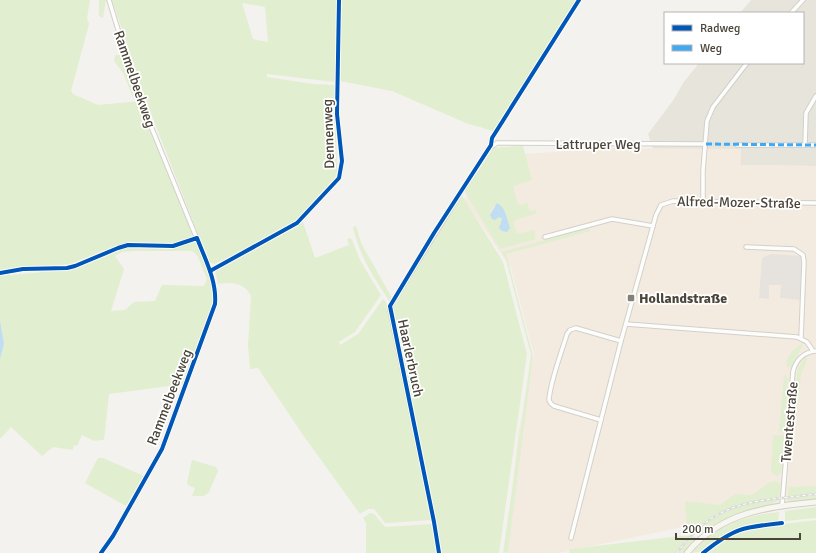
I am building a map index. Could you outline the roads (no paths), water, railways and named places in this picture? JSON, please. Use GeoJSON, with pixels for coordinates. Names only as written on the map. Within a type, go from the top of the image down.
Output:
{"type":"FeatureCollection","features":[{"type":"Feature","properties":{"kind":"main road"},"geometry":{"type":"LineString","coordinates":[[687,553],[706,534],[729,520],[758,510],[816,502]]}},
{"type":"Feature","properties":{"kind":"street","name":"Rammelbeekweg"},"geometry":{"type":"LineString","coordinates":[[101,553],[141,489],[164,442],[215,304],[215,291],[210,271],[137,92],[109,0]]}},
{"type":"Feature","properties":{"kind":"street","name":"Dennenweg"},"geometry":{"type":"LineString","coordinates":[[210,271],[297,224],[339,178],[342,161],[337,114],[339,0]]}},
{"type":"Feature","properties":{"kind":"street"},"geometry":{"type":"LineString","coordinates":[[793,12],[803,0]]}},
{"type":"Feature","properties":{"kind":"street"},"geometry":{"type":"LineString","coordinates":[[703,201],[703,171],[706,128],[710,112],[746,64]]}},
{"type":"Feature","properties":{"kind":"street"},"geometry":{"type":"LineString","coordinates":[[805,145],[806,113],[816,96]]}},
{"type":"Feature","properties":{"kind":"street","name":"Lattruper Weg"},"geometry":{"type":"LineString","coordinates":[[491,146],[497,143],[706,144]]}},
{"type":"Feature","properties":{"kind":"street"},"geometry":{"type":"LineString","coordinates":[[737,145],[816,145]]}},
{"type":"Feature","properties":{"kind":"street","name":"Haarlerbruch"},"geometry":{"type":"LineString","coordinates":[[438,553],[434,522],[390,310],[392,303],[491,146]]}},
{"type":"Feature","properties":{"kind":"street","name":"Alfred-Mozer-Straße"},"geometry":{"type":"LineString","coordinates":[[571,538],[621,341],[658,210],[665,203],[673,201],[816,203]]}},
{"type":"Feature","properties":{"kind":"street"},"geometry":{"type":"LineString","coordinates":[[545,237],[612,219],[653,226]]}},
{"type":"Feature","properties":{"kind":"street"},"geometry":{"type":"LineString","coordinates":[[0,273],[23,269],[67,268],[76,266],[128,245],[173,246],[197,238]]}},
{"type":"Feature","properties":{"kind":"street"},"geometry":{"type":"LineString","coordinates":[[746,247],[794,248],[803,256],[801,338]]}},
{"type":"Feature","properties":{"kind":"street"},"geometry":{"type":"LineString","coordinates":[[626,324],[801,338],[810,345],[814,351]]}},
{"type":"Feature","properties":{"kind":"street"},"geometry":{"type":"LineString","coordinates":[[601,420],[554,406],[550,403],[549,399],[567,334],[570,330],[576,328],[621,341]]}},
{"type":"Feature","properties":{"kind":"street","name":"Twentestraße"},"geometry":{"type":"LineString","coordinates":[[782,506],[793,371],[802,356],[814,351]]}},
{"type":"Feature","properties":{"kind":"water"},"geometry":{"type":"Polygon","coordinates":[[[497,203],[502,207],[506,214],[510,228],[507,232],[502,231],[499,228],[502,219],[499,217],[495,220],[492,219],[490,215],[497,203]]]}},
{"type":"Feature","properties":{"kind":"water"},"geometry":{"type":"Polygon","coordinates":[[[0,320],[4,344],[0,359],[0,320]]]}},
{"type":"Feature","properties":{"kind":"railway"},"geometry":{"type":"LineString","coordinates":[[677,553],[692,535],[722,512],[756,502],[816,494]]}},
{"type":"Feature","properties":{"kind":"place","name":"Hollandstraße"},"geometry":{"type":"Point","coordinates":[631,298]}}]}
